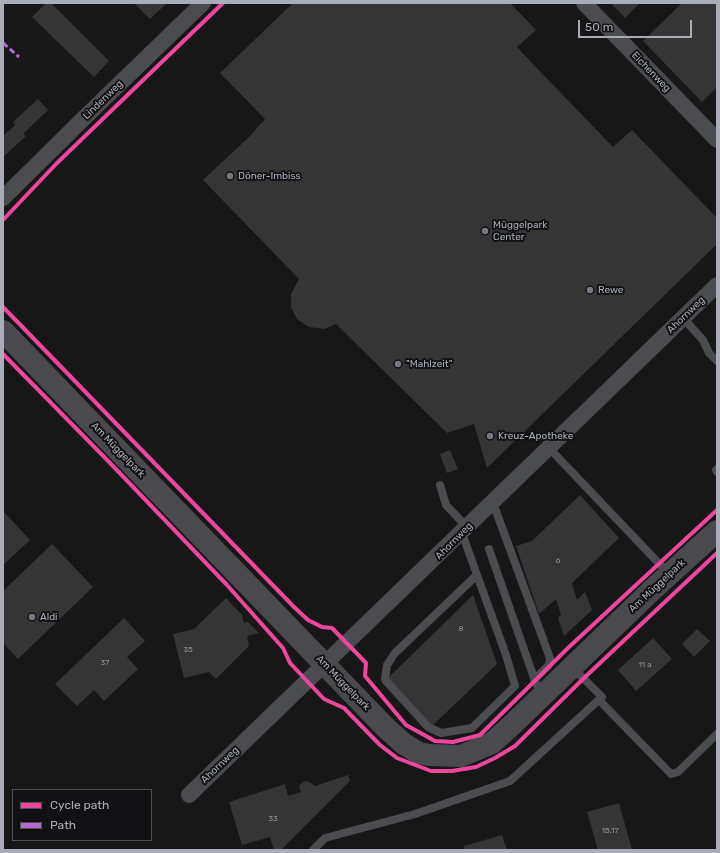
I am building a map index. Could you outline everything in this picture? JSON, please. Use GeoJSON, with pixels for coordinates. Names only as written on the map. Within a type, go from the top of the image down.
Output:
{"type":"FeatureCollection","features":[{"type":"Feature","properties":{"kind":"main road","name":"Am Müggelpark"},"geometry":{"type":"LineString","coordinates":[[3,331],[386,728],[404,744],[419,753],[429,756],[461,756],[492,744],[539,687],[572,667],[717,531]]}},
{"type":"Feature","properties":{"kind":"street","name":"Lindenweg"},"geometry":{"type":"LineString","coordinates":[[3,198],[203,3]]}},
{"type":"Feature","properties":{"kind":"street","name":"Eichenweg"},"geometry":{"type":"LineString","coordinates":[[584,3],[717,140]]}},
{"type":"Feature","properties":{"kind":"street","name":"Ahornweg"},"geometry":{"type":"LineString","coordinates":[[190,795],[717,285]]}},
{"type":"Feature","properties":{"kind":"lane"},"geometry":{"type":"LineString","coordinates":[[683,318],[704,340],[710,353],[717,361]]}},
{"type":"Feature","properties":{"kind":"lane"},"geometry":{"type":"LineString","coordinates":[[549,448],[670,574]]}},
{"type":"Feature","properties":{"kind":"lane"},"geometry":{"type":"LineString","coordinates":[[440,485],[446,505],[464,530],[477,575],[506,655],[515,686],[472,728],[441,734],[428,727],[386,681],[387,665],[395,653],[477,575]]}},
{"type":"Feature","properties":{"kind":"lane"},"geometry":{"type":"LineString","coordinates":[[493,503],[550,658],[549,666],[539,687]]}},
{"type":"Feature","properties":{"kind":"lane"},"geometry":{"type":"LineString","coordinates":[[489,549],[539,687]]}},
{"type":"Feature","properties":{"kind":"lane"},"geometry":{"type":"LineString","coordinates":[[572,667],[602,698],[600,700],[671,774],[678,772],[717,734]]}},
{"type":"Feature","properties":{"kind":"lane"},"geometry":{"type":"LineString","coordinates":[[313,850],[325,838],[415,814],[510,781],[600,700]]}},
{"type":"Feature","properties":{"kind":"building"},"geometry":{"type":"Polygon","coordinates":[[[46,3],[51,3],[109,61],[94,77],[32,17],[46,3]]]}},
{"type":"Feature","properties":{"kind":"building"},"geometry":{"type":"Polygon","coordinates":[[[134,3],[167,3],[150,19],[134,3]]]}},
{"type":"Feature","properties":{"kind":"building","name":"Müggelpark Center"},"geometry":{"type":"Polygon","coordinates":[[[293,3],[510,3],[536,30],[517,47],[531,62],[613,147],[632,130],[717,218],[717,244],[487,468],[474,424],[447,433],[336,324],[324,329],[309,327],[297,319],[291,307],[291,294],[299,279],[203,180],[250,136],[265,119],[220,73],[293,3]]]}},
{"type":"Feature","properties":{"kind":"building"},"geometry":{"type":"Polygon","coordinates":[[[611,3],[640,3],[625,18],[611,3]]]}},
{"type":"Feature","properties":{"kind":"building"},"geometry":{"type":"Polygon","coordinates":[[[682,3],[717,3],[717,87],[702,102],[643,41],[682,3]]]}},
{"type":"Feature","properties":{"kind":"building"},"geometry":{"type":"Polygon","coordinates":[[[38,99],[48,110],[23,134],[26,136],[3,157],[3,136],[15,125],[13,122],[38,99]]]}},
{"type":"Feature","properties":{"kind":"building"},"geometry":{"type":"Polygon","coordinates":[[[450,450],[458,469],[447,473],[440,454],[450,450]]]}},
{"type":"Feature","properties":{"kind":"building"},"geometry":{"type":"Polygon","coordinates":[[[580,495],[619,538],[572,583],[577,600],[585,592],[592,610],[564,636],[558,618],[561,615],[556,599],[539,614],[516,546],[532,541],[580,495]]]}},
{"type":"Feature","properties":{"kind":"building"},"geometry":{"type":"Polygon","coordinates":[[[3,511],[30,540],[3,565],[3,511]]]}},
{"type":"Feature","properties":{"kind":"building","name":"Aldi"},"geometry":{"type":"Polygon","coordinates":[[[52,544],[93,587],[18,659],[3,643],[3,591],[52,544]]]}},
{"type":"Feature","properties":{"kind":"building"},"geometry":{"type":"Polygon","coordinates":[[[473,595],[497,664],[432,726],[386,680],[473,595]]]}},
{"type":"Feature","properties":{"kind":"building"},"geometry":{"type":"Polygon","coordinates":[[[226,598],[242,615],[244,623],[248,622],[259,633],[247,636],[249,646],[216,679],[209,672],[184,678],[173,634],[194,629],[226,598]]]}},
{"type":"Feature","properties":{"kind":"building"},"geometry":{"type":"Polygon","coordinates":[[[124,618],[145,641],[127,657],[138,669],[104,701],[94,690],[77,706],[55,684],[124,618]]]}},
{"type":"Feature","properties":{"kind":"building"},"geometry":{"type":"Polygon","coordinates":[[[697,629],[710,641],[694,657],[682,644],[697,629]]]}},
{"type":"Feature","properties":{"kind":"building"},"geometry":{"type":"Polygon","coordinates":[[[653,638],[672,659],[636,691],[618,670],[653,638]]]}},
{"type":"Feature","properties":{"kind":"building"},"geometry":{"type":"Polygon","coordinates":[[[348,775],[350,781],[281,850],[274,850],[270,837],[242,845],[229,802],[285,784],[288,796],[301,792],[299,786],[304,781],[310,782],[315,786],[348,775]]]}},
{"type":"Feature","properties":{"kind":"building"},"geometry":{"type":"Polygon","coordinates":[[[619,803],[632,850],[598,850],[587,812],[619,803]]]}},
{"type":"Feature","properties":{"kind":"building"},"geometry":{"type":"Polygon","coordinates":[[[502,835],[507,850],[465,850],[464,846],[502,835]]]}},
{"type":"Feature","properties":{"kind":"marked path"},"geometry":{"type":"LineString","coordinates":[[3,43],[19,57]]}},
{"type":"Feature","properties":{"kind":"cycle path"},"geometry":{"type":"LineString","coordinates":[[3,220],[56,164],[223,3]]}},
{"type":"Feature","properties":{"kind":"cycle path"},"geometry":{"type":"LineString","coordinates":[[3,307],[294,607],[308,620],[322,627],[332,628],[366,663],[365,676],[406,725],[435,741],[453,742],[480,735],[569,647],[717,510]]}},
{"type":"Feature","properties":{"kind":"cycle path"},"geometry":{"type":"LineString","coordinates":[[3,354],[227,585],[283,648],[290,663],[324,699],[344,708],[380,745],[397,758],[431,771],[452,771],[476,767],[515,746],[584,678],[717,553]]}},
{"type":"Feature","properties":{"kind":"place","name":"Döner-Imbiss"},"geometry":{"type":"Point","coordinates":[230,176]}},
{"type":"Feature","properties":{"kind":"place","name":"Müggelpark Center"},"geometry":{"type":"Point","coordinates":[485,231]}},
{"type":"Feature","properties":{"kind":"place","name":"Rewe"},"geometry":{"type":"Point","coordinates":[590,290]}},
{"type":"Feature","properties":{"kind":"place","name":"\"Mahlzeit\""},"geometry":{"type":"Point","coordinates":[398,364]}},
{"type":"Feature","properties":{"kind":"place","name":"Kreuz-Apotheke"},"geometry":{"type":"Point","coordinates":[490,436]}},
{"type":"Feature","properties":{"kind":"place","name":"Aldi"},"geometry":{"type":"Point","coordinates":[32,617]}}]}
